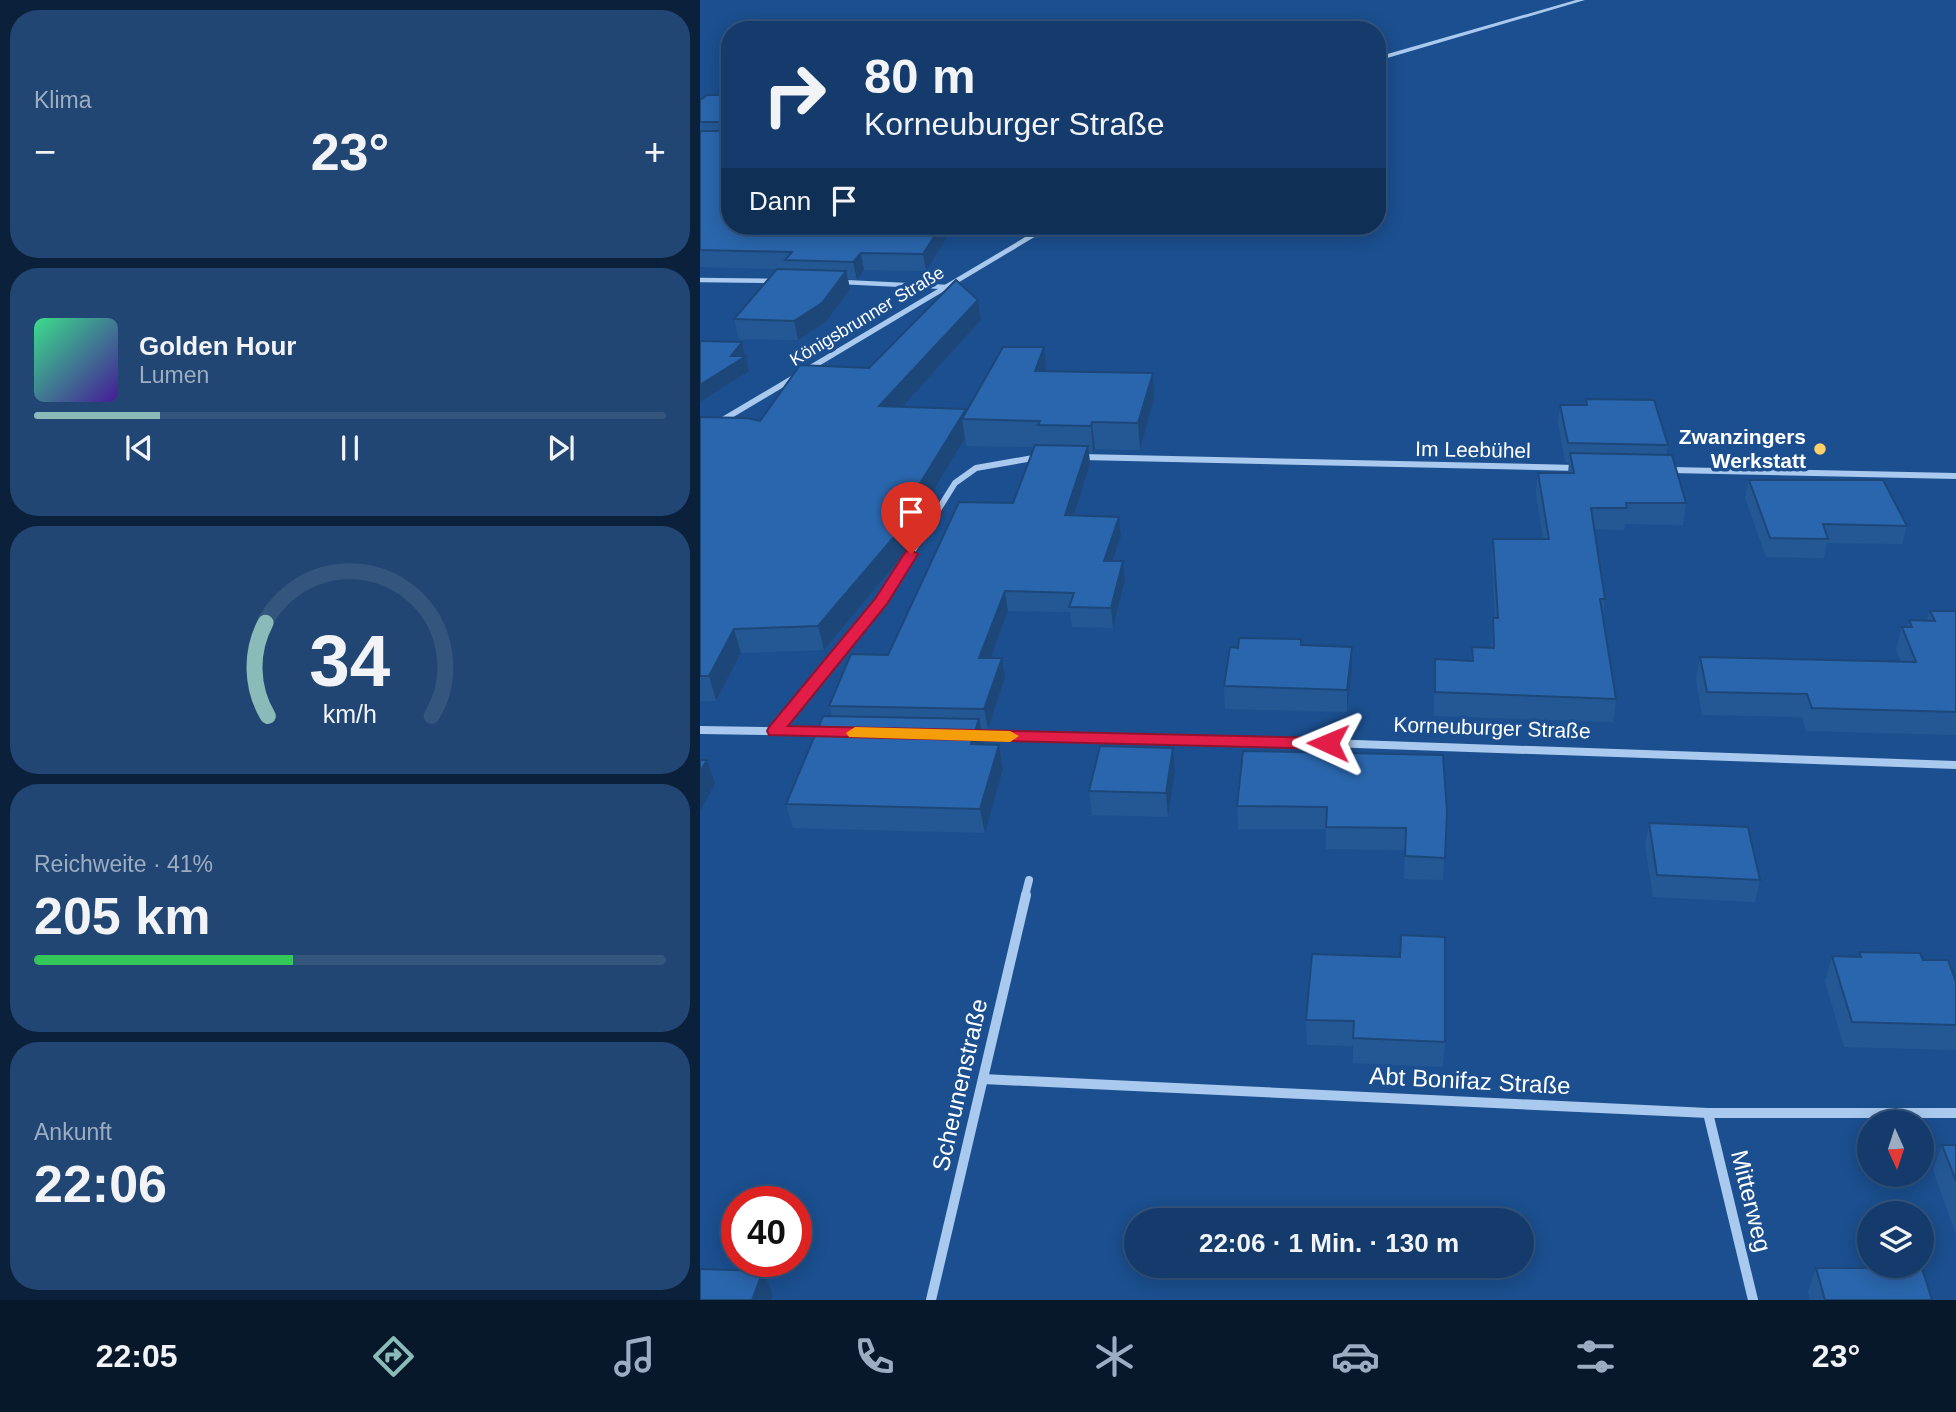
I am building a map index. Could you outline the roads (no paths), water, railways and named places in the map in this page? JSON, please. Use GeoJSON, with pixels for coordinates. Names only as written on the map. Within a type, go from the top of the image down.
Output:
{"type":"FeatureCollection","features":[{"type":"Feature","properties":{"kind":"street"},"geometry":{"type":"LineString","coordinates":[[1386,56],[1582,0]]}},
{"type":"Feature","properties":{"kind":"street","name":"Königsbrunner Straße"},"geometry":{"type":"LineString","coordinates":[[700,434],[1034,235]]}},
{"type":"Feature","properties":{"kind":"street"},"geometry":{"type":"LineString","coordinates":[[700,280],[784,281]]}},
{"type":"Feature","properties":{"kind":"street"},"geometry":{"type":"LineString","coordinates":[[839,282],[946,287]]}},
{"type":"Feature","properties":{"kind":"street"},"geometry":{"type":"LineString","coordinates":[[775,731],[881,601],[955,483],[965,475],[990,464],[1043,457]]}},
{"type":"Feature","properties":{"kind":"street","name":"Im Leebühel"},"geometry":{"type":"LineString","coordinates":[[1070,457],[1582,468]]}},
{"type":"Feature","properties":{"kind":"street"},"geometry":{"type":"LineString","coordinates":[[1665,470],[1956,476]]}},
{"type":"Feature","properties":{"kind":"street"},"geometry":{"type":"LineString","coordinates":[[700,730],[844,733]]}},
{"type":"Feature","properties":{"kind":"street","name":"Korneuburger Straße"},"geometry":{"type":"LineString","coordinates":[[955,735],[1328,743],[1956,765]]}},
{"type":"Feature","properties":{"kind":"street","name":"Scheunenstraße"},"geometry":{"type":"LineString","coordinates":[[931,1300],[1030,880]]}},
{"type":"Feature","properties":{"kind":"street","name":"Abt Bonifaz Straße"},"geometry":{"type":"LineString","coordinates":[[983,1079],[1708,1113],[1956,1113]]}},
{"type":"Feature","properties":{"kind":"street","name":"Mitterweg"},"geometry":{"type":"LineString","coordinates":[[1708,1113],[1753,1300]]}},
{"type":"Feature","properties":{"kind":"place","name":"Zwanzingers Werkstatt"},"geometry":{"type":"Point","coordinates":[1820,449]}}]}
